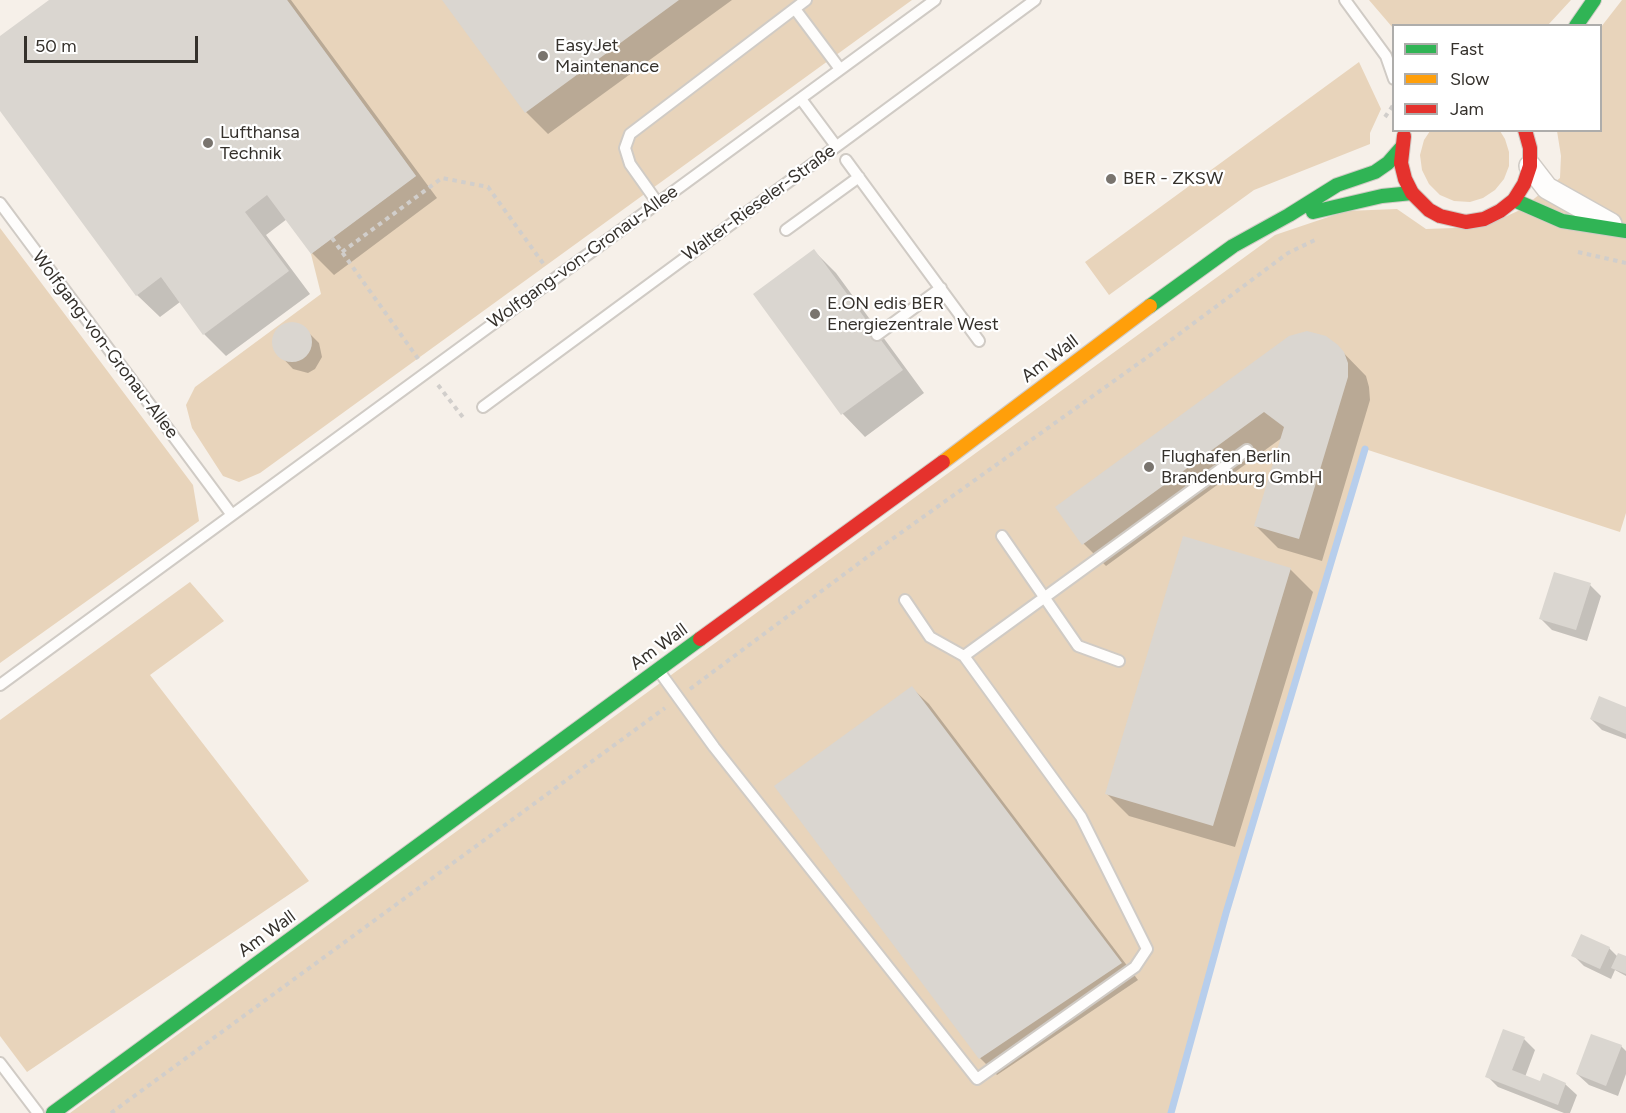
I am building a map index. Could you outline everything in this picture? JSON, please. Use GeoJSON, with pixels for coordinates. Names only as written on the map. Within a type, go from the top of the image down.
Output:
{"type":"FeatureCollection","features":[{"type":"Feature","properties":{"kind":"street"},"geometry":{"type":"LineString","coordinates":[[1577,24],[1594,0]]}},
{"type":"Feature","properties":{"kind":"street"},"geometry":{"type":"LineString","coordinates":[[1406,132],[1401,163],[1412,193],[1429,210],[1440,216],[1466,222],[1484,219],[1500,212],[1514,200],[1524,184],[1530,166],[1530,148],[1526,132]]}},
{"type":"Feature","properties":{"kind":"street","name":"Am Wall"},"geometry":{"type":"LineString","coordinates":[[53,1113],[948,458],[1183,281],[1233,246],[1337,185],[1375,172],[1388,163],[1402,147]]}},
{"type":"Feature","properties":{"kind":"street"},"geometry":{"type":"LineString","coordinates":[[1530,166],[1547,188],[1624,231]]}},
{"type":"Feature","properties":{"kind":"street","name":"Am Wall"},"geometry":{"type":"LineString","coordinates":[[1289,215],[1317,212],[1382,195],[1412,193]]}},
{"type":"Feature","properties":{"kind":"street"},"geometry":{"type":"LineString","coordinates":[[1514,200],[1562,221],[1624,231]]}},
{"type":"Feature","properties":{"kind":"lane"},"geometry":{"type":"LineString","coordinates":[[657,202],[630,164],[625,148],[630,134],[806,0]]}},
{"type":"Feature","properties":{"kind":"lane","name":"Wolfgang-von-Gronau-Allee"},"geometry":{"type":"LineString","coordinates":[[0,685],[935,0]]}},
{"type":"Feature","properties":{"kind":"lane","name":"Walter-Rieseler-Straße"},"geometry":{"type":"LineString","coordinates":[[483,407],[1035,0]]}},
{"type":"Feature","properties":{"kind":"lane"},"geometry":{"type":"LineString","coordinates":[[1345,0],[1390,59]]}},
{"type":"Feature","properties":{"kind":"lane"},"geometry":{"type":"LineString","coordinates":[[795,9],[840,69]]}},
{"type":"Feature","properties":{"kind":"lane"},"geometry":{"type":"LineString","coordinates":[[801,99],[836,146]]}},
{"type":"Feature","properties":{"kind":"lane"},"geometry":{"type":"LineString","coordinates":[[846,160],[979,341]]}},
{"type":"Feature","properties":{"kind":"lane"},"geometry":{"type":"LineString","coordinates":[[786,230],[859,177]]}},
{"type":"Feature","properties":{"kind":"lane","name":"Wolfgang-von-Gronau-Allee"},"geometry":{"type":"LineString","coordinates":[[0,203],[232,515]]}},
{"type":"Feature","properties":{"kind":"lane"},"geometry":{"type":"LineString","coordinates":[[877,335],[941,288]]}},
{"type":"Feature","properties":{"kind":"lane"},"geometry":{"type":"LineString","coordinates":[[964,656],[1247,450]]}},
{"type":"Feature","properties":{"kind":"lane"},"geometry":{"type":"LineString","coordinates":[[1002,536],[1078,646],[1119,661]]}},
{"type":"Feature","properties":{"kind":"lane"},"geometry":{"type":"LineString","coordinates":[[658,670],[714,747],[977,1079],[1135,967],[1147,949],[1082,817],[964,656],[930,637],[905,600]]}},
{"type":"Feature","properties":{"kind":"lane"},"geometry":{"type":"LineString","coordinates":[[1,1065],[38,1113]]}},
{"type":"Feature","properties":{"kind":"path"},"geometry":{"type":"LineString","coordinates":[[342,252],[442,178],[488,187],[554,279]]}},
{"type":"Feature","properties":{"kind":"path"},"geometry":{"type":"LineString","coordinates":[[332,238],[427,372],[465,420]]}},
{"type":"Feature","properties":{"kind":"path"},"geometry":{"type":"LineString","coordinates":[[111,1113],[874,552],[1154,352],[1288,253],[1320,238]]}},
{"type":"Feature","properties":{"kind":"shaded area"},"geometry":{"type":"Polygon","coordinates":[[[287,0],[912,0],[260,473],[239,482],[223,476],[192,428],[186,405],[195,387],[321,294],[311,254],[416,176],[287,0]]]}},
{"type":"Feature","properties":{"kind":"shaded area"},"geometry":{"type":"Polygon","coordinates":[[[1369,0],[1571,0],[1549,24],[1392,24],[1392,27],[1369,0]]]}},
{"type":"Feature","properties":{"kind":"shaded area"},"geometry":{"type":"Polygon","coordinates":[[[1622,0],[1626,0],[1626,513],[1620,532],[1365,449],[1226,913],[1171,1113],[70,1113],[1275,235],[1346,211],[1397,209],[1426,229],[1483,227],[1520,210],[1560,178],[1561,156],[1557,132],[1602,132],[1602,26],[1622,0]]]}},
{"type":"Feature","properties":{"kind":"shaded area"},"geometry":{"type":"Polygon","coordinates":[[[1359,62],[1381,109],[1370,133],[1370,144],[1254,190],[1109,295],[1085,262],[1359,62]]]}},
{"type":"Feature","properties":{"kind":"shaded area"},"geometry":{"type":"Polygon","coordinates":[[[1429,132],[1501,132],[1509,152],[1509,166],[1504,179],[1495,190],[1483,198],[1470,202],[1454,201],[1440,195],[1429,184],[1422,170],[1420,155],[1424,140],[1429,132]]]}},
{"type":"Feature","properties":{"kind":"shaded area"},"geometry":{"type":"Polygon","coordinates":[[[0,228],[193,485],[199,521],[0,663],[0,228]]]}},
{"type":"Feature","properties":{"kind":"shaded area"},"geometry":{"type":"Polygon","coordinates":[[[190,582],[224,621],[150,675],[309,881],[27,1072],[0,1036],[0,720],[190,582]]]}},
{"type":"Feature","properties":{"kind":"building","name":"Lufthansa Technik"},"geometry":{"type":"Polygon","coordinates":[[[49,0],[287,0],[416,176],[311,254],[267,195],[245,212],[289,271],[203,335],[161,277],[136,296],[0,111],[0,36],[49,0]]]}},
{"type":"Feature","properties":{"kind":"building","name":"EasyJet Maintenance"},"geometry":{"type":"Polygon","coordinates":[[[442,0],[679,0],[525,113],[442,0]]]}},
{"type":"Feature","properties":{"kind":"building","name":"E.ON edis BER Energiezentrale West"},"geometry":{"type":"Polygon","coordinates":[[[814,249],[903,370],[841,415],[753,294],[814,249]]]}},
{"type":"Feature","properties":{"kind":"building"},"geometry":{"type":"Polygon","coordinates":[[[292,322],[306,328],[312,342],[306,356],[292,362],[278,356],[272,342],[278,328],[292,322]]]}},
{"type":"Feature","properties":{"kind":"building","name":"Flughafen Berlin Brandenburg GmbH"},"geometry":{"type":"Polygon","coordinates":[[[1307,331],[1326,336],[1338,345],[1344,352],[1348,363],[1348,377],[1299,539],[1254,526],[1284,427],[1264,412],[1082,545],[1055,507],[1289,336],[1307,331]]]}},
{"type":"Feature","properties":{"kind":"building"},"geometry":{"type":"Polygon","coordinates":[[[1183,536],[1291,568],[1213,826],[1105,794],[1183,536]]]}},
{"type":"Feature","properties":{"kind":"building"},"geometry":{"type":"Polygon","coordinates":[[[1554,572],[1591,583],[1576,630],[1539,619],[1554,572]]]}},
{"type":"Feature","properties":{"kind":"building"},"geometry":{"type":"Polygon","coordinates":[[[912,686],[1122,963],[979,1059],[774,786],[912,686]]]}},
{"type":"Feature","properties":{"kind":"building"},"geometry":{"type":"Polygon","coordinates":[[[1599,696],[1626,707],[1626,734],[1590,719],[1599,696]]]}},
{"type":"Feature","properties":{"kind":"building"},"geometry":{"type":"Polygon","coordinates":[[[1581,934],[1610,947],[1600,969],[1571,956],[1581,934]]]}},
{"type":"Feature","properties":{"kind":"building"},"geometry":{"type":"Polygon","coordinates":[[[1618,953],[1626,956],[1626,974],[1611,968],[1618,953]]]}},
{"type":"Feature","properties":{"kind":"building"},"geometry":{"type":"Polygon","coordinates":[[[1503,1029],[1525,1037],[1512,1070],[1540,1081],[1543,1073],[1566,1083],[1558,1105],[1485,1077],[1503,1029]]]}},
{"type":"Feature","properties":{"kind":"building"},"geometry":{"type":"Polygon","coordinates":[[[1591,1034],[1622,1045],[1606,1086],[1576,1074],[1591,1034]]]}},
{"type":"Feature","properties":{"kind":"waterway"},"geometry":{"type":"LineString","coordinates":[[1171,1113],[1226,913],[1365,449]]}},
{"type":"Feature","properties":{"kind":"traffic: fast"},"geometry":{"type":"LineString","coordinates":[[1577,24],[1594,0]]}},
{"type":"Feature","properties":{"kind":"traffic: fast"},"geometry":{"type":"LineString","coordinates":[[1150,306],[1233,246],[1337,185],[1375,172],[1388,163],[1402,147]]}},
{"type":"Feature","properties":{"kind":"traffic: fast"},"geometry":{"type":"LineString","coordinates":[[1313,212],[1382,196],[1412,193]]}},
{"type":"Feature","properties":{"kind":"traffic: fast"},"geometry":{"type":"LineString","coordinates":[[1514,200],[1562,221],[1626,231]]}},
{"type":"Feature","properties":{"kind":"traffic: fast"},"geometry":{"type":"LineString","coordinates":[[53,1113],[700,639]]}},
{"type":"Feature","properties":{"kind":"traffic: slow"},"geometry":{"type":"LineString","coordinates":[[943,462],[1150,306]]}},
{"type":"Feature","properties":{"kind":"traffic: jam"},"geometry":{"type":"LineString","coordinates":[[1404,136],[1401,163],[1412,193],[1429,210],[1440,216],[1466,222],[1484,219],[1500,211],[1514,200],[1524,184],[1530,166],[1530,148],[1526,132]]}},
{"type":"Feature","properties":{"kind":"traffic: jam"},"geometry":{"type":"LineString","coordinates":[[700,639],[943,462]]}},
{"type":"Feature","properties":{"kind":"place","name":"EasyJet Maintenance"},"geometry":{"type":"Point","coordinates":[543,56]}},
{"type":"Feature","properties":{"kind":"place","name":"Lufthansa Technik"},"geometry":{"type":"Point","coordinates":[208,143]}},
{"type":"Feature","properties":{"kind":"place","name":"BER - ZKSW"},"geometry":{"type":"Point","coordinates":[1111,179]}},
{"type":"Feature","properties":{"kind":"place","name":"E.ON edis BER Energiezentrale West"},"geometry":{"type":"Point","coordinates":[815,314]}},
{"type":"Feature","properties":{"kind":"place","name":"Flughafen Berlin Brandenburg GmbH"},"geometry":{"type":"Point","coordinates":[1149,467]}}]}
